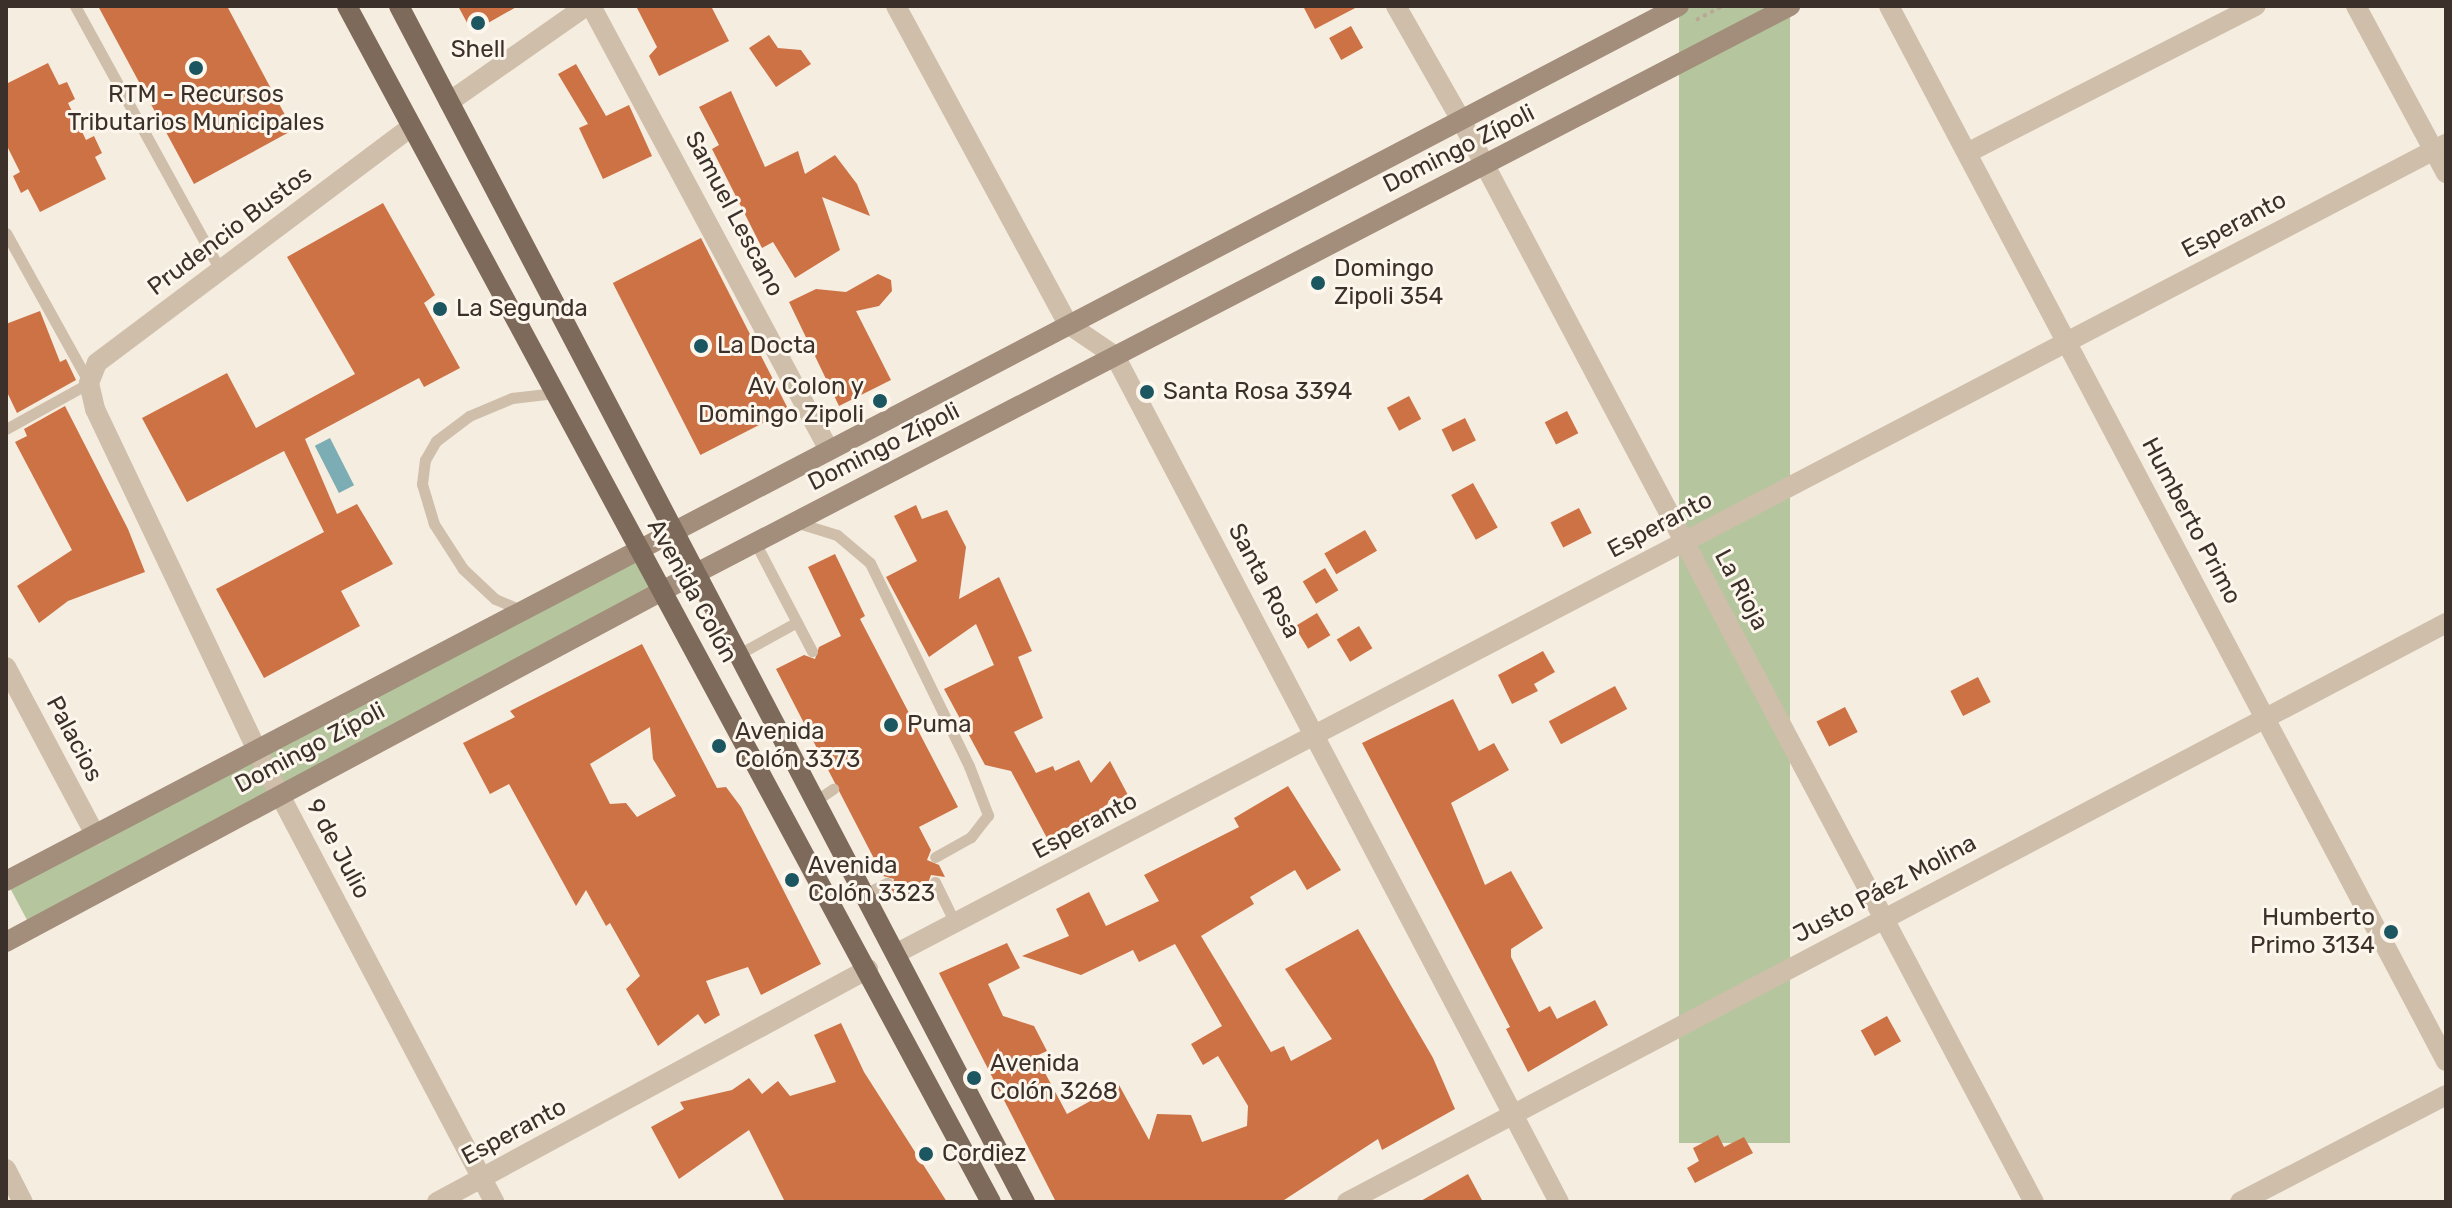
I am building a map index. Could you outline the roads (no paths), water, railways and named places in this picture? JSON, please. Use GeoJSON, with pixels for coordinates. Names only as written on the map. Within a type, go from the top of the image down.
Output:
{"type":"FeatureCollection","features":[{"type":"Feature","properties":{"kind":"main road","name":"Avenida Colón"},"geometry":{"type":"LineString","coordinates":[[347,6],[991,1202]]}},
{"type":"Feature","properties":{"kind":"main road","name":"Avenida Colón"},"geometry":{"type":"LineString","coordinates":[[399,6],[693,574],[897,953],[1025,1202]]}},
{"type":"Feature","properties":{"kind":"main road","name":"Domingo Zípoli"},"geometry":{"type":"LineString","coordinates":[[6,881],[258,751],[638,546],[1679,6]]}},
{"type":"Feature","properties":{"kind":"main road","name":"Domingo Zípoli"},"geometry":{"type":"LineString","coordinates":[[6,942],[279,793],[693,574],[1790,6]]}},
{"type":"Feature","properties":{"kind":"street"},"geometry":{"type":"LineString","coordinates":[[449,102],[588,6]]}},
{"type":"Feature","properties":{"kind":"street","name":"Samuel Lescano"},"geometry":{"type":"LineString","coordinates":[[588,6],[828,448]]}},
{"type":"Feature","properties":{"kind":"street","name":"Santa Rosa"},"geometry":{"type":"LineString","coordinates":[[896,6],[1068,324],[1115,356],[1559,1202]]}},
{"type":"Feature","properties":{"kind":"street","name":"La Rioja"},"geometry":{"type":"LineString","coordinates":[[1396,6],[1461,120],[2034,1202]]}},
{"type":"Feature","properties":{"kind":"street","name":"Humberto Primo"},"geometry":{"type":"LineString","coordinates":[[1889,6],[2446,1061]]}},
{"type":"Feature","properties":{"kind":"street"},"geometry":{"type":"LineString","coordinates":[[1967,153],[2256,6]]}},
{"type":"Feature","properties":{"kind":"street"},"geometry":{"type":"LineString","coordinates":[[2356,6],[2440,147],[2446,173]]}},
{"type":"Feature","properties":{"kind":"street","name":"Prudencio Bustos"},"geometry":{"type":"LineString","coordinates":[[89,383],[97,363],[411,127]]}},
{"type":"Feature","properties":{"kind":"street","name":"Esperanto"},"geometry":{"type":"LineString","coordinates":[[897,953],[2440,147]]}},
{"type":"Feature","properties":{"kind":"street","name":"9 de Julio"},"geometry":{"type":"LineString","coordinates":[[89,383],[95,409],[258,751],[494,1202]]}},
{"type":"Feature","properties":{"kind":"street","name":"Justo Páez Molina"},"geometry":{"type":"LineString","coordinates":[[1347,1202],[2446,623]]}},
{"type":"Feature","properties":{"kind":"street","name":"Palacios"},"geometry":{"type":"LineString","coordinates":[[6,667],[96,836]]}},
{"type":"Feature","properties":{"kind":"street","name":"Esperanto"},"geometry":{"type":"LineString","coordinates":[[437,1202],[868,969]]}},
{"type":"Feature","properties":{"kind":"street"},"geometry":{"type":"LineString","coordinates":[[2240,1202],[2446,1095]]}},
{"type":"Feature","properties":{"kind":"street"},"geometry":{"type":"LineString","coordinates":[[6,1169],[23,1202]]}},
{"type":"Feature","properties":{"kind":"lane"},"geometry":{"type":"LineString","coordinates":[[75,6],[220,270]]}},
{"type":"Feature","properties":{"kind":"lane"},"geometry":{"type":"LineString","coordinates":[[6,233],[89,383],[6,429]]}},
{"type":"Feature","properties":{"kind":"lane"},"geometry":{"type":"LineString","coordinates":[[521,610],[495,599],[463,569],[434,524],[422,484],[425,460],[436,441],[469,416],[512,398],[555,393]]}},
{"type":"Feature","properties":{"kind":"lane"},"geometry":{"type":"LineString","coordinates":[[794,522],[837,535],[870,563],[969,766],[988,815],[971,837],[935,857]]}},
{"type":"Feature","properties":{"kind":"lane"},"geometry":{"type":"LineString","coordinates":[[756,544],[812,651]]}},
{"type":"Feature","properties":{"kind":"lane"},"geometry":{"type":"LineString","coordinates":[[737,655],[797,622]]}},
{"type":"Feature","properties":{"kind":"lane"},"geometry":{"type":"LineString","coordinates":[[815,801],[833,789]]}},
{"type":"Feature","properties":{"kind":"lane"},"geometry":{"type":"LineString","coordinates":[[935,882],[955,923]]}},
{"type":"Feature","properties":{"kind":"lane"},"geometry":{"type":"LineString","coordinates":[[865,894],[887,883]]}},
{"type":"Feature","properties":{"kind":"water"},"geometry":{"type":"Polygon","coordinates":[[[330,438],[354,485],[339,493],[315,446],[330,438]]]}},
{"type":"Feature","properties":{"kind":"place","name":"Shell"},"geometry":{"type":"Point","coordinates":[478,23]}},
{"type":"Feature","properties":{"kind":"place","name":"RTM - Recursos Tributarios Municipales"},"geometry":{"type":"Point","coordinates":[196,68]}},
{"type":"Feature","properties":{"kind":"place","name":"Domingo Zipoli 354"},"geometry":{"type":"Point","coordinates":[1318,283]}},
{"type":"Feature","properties":{"kind":"place","name":"La Segunda"},"geometry":{"type":"Point","coordinates":[440,309]}},
{"type":"Feature","properties":{"kind":"place","name":"La Docta"},"geometry":{"type":"Point","coordinates":[701,346]}},
{"type":"Feature","properties":{"kind":"place","name":"Santa Rosa 3394"},"geometry":{"type":"Point","coordinates":[1147,392]}},
{"type":"Feature","properties":{"kind":"place","name":"Av Colon y Domingo Zipoli"},"geometry":{"type":"Point","coordinates":[880,401]}},
{"type":"Feature","properties":{"kind":"place","name":"Puma"},"geometry":{"type":"Point","coordinates":[891,725]}},
{"type":"Feature","properties":{"kind":"place","name":"Avenida Colón 3373"},"geometry":{"type":"Point","coordinates":[719,746]}},
{"type":"Feature","properties":{"kind":"place","name":"Avenida Colón 3323"},"geometry":{"type":"Point","coordinates":[792,880]}},
{"type":"Feature","properties":{"kind":"place","name":"Humberto Primo 3134"},"geometry":{"type":"Point","coordinates":[2391,932]}},
{"type":"Feature","properties":{"kind":"place","name":"Avenida Colón 3268"},"geometry":{"type":"Point","coordinates":[974,1078]}},
{"type":"Feature","properties":{"kind":"place","name":"Cordiez"},"geometry":{"type":"Point","coordinates":[926,1154]}}]}
